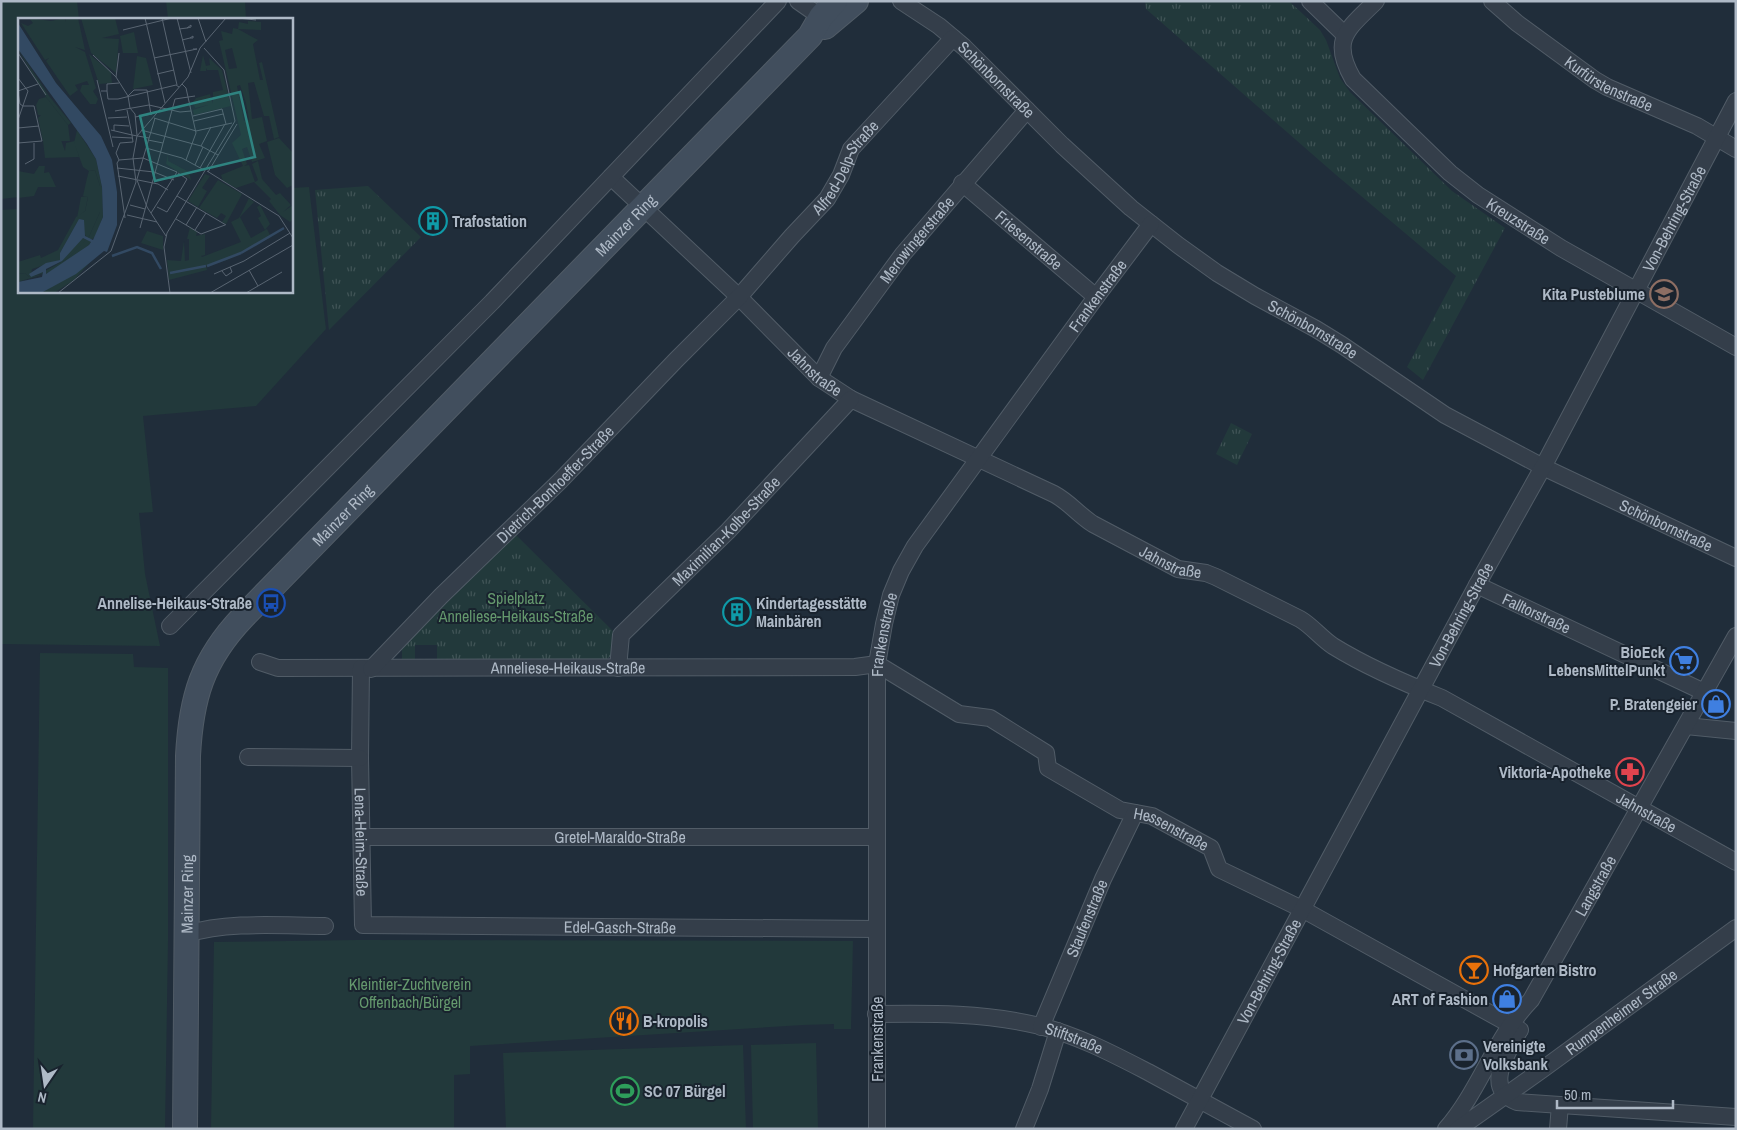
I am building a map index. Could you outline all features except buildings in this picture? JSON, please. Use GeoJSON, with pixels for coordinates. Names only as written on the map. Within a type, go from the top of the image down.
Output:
{"type":"FeatureCollection","features":[{"type":"Feature","properties":{"kind":"street"},"geometry":{"type":"LineString","coordinates":[[170,626],[492,302],[778,1]]}},
{"type":"Feature","properties":{"kind":"street"},"geometry":{"type":"LineString","coordinates":[[798,1],[822,18]]}},
{"type":"Feature","properties":{"kind":"street","name":"Mainzer Ring"},"geometry":{"type":"LineString","coordinates":[[185,1129],[188,756],[190,728],[197,691],[212,656],[233,627],[644,208],[822,18],[832,22],[856,1]]}},
{"type":"Feature","properties":{"kind":"street","name":"Schönbornstraße"},"geometry":{"type":"LineString","coordinates":[[901,1],[939,26],[953,38],[1082,164],[1151,224],[1217,273],[1336,341],[1436,409],[1543,467],[1736,558]]}},
{"type":"Feature","properties":{"kind":"street","name":"Schönbornstraße"},"geometry":{"type":"LineString","coordinates":[[922,1],[939,26]]}},
{"type":"Feature","properties":{"kind":"street"},"geometry":{"type":"LineString","coordinates":[[1310,1],[1343,42],[1352,25],[1376,1]]}},
{"type":"Feature","properties":{"kind":"street","name":"Kurfürstenstraße"},"geometry":{"type":"LineString","coordinates":[[1492,1],[1516,24],[1595,80],[1697,126],[1736,150]]}},
{"type":"Feature","properties":{"kind":"street","name":"Alfred-Delp-Straße"},"geometry":{"type":"LineString","coordinates":[[739,297],[827,199],[841,175],[851,149],[953,38]]}},
{"type":"Feature","properties":{"kind":"street","name":"Kreuzstraße"},"geometry":{"type":"LineString","coordinates":[[1343,42],[1345,65],[1353,79],[1462,184],[1553,243],[1636,292],[1736,347]]}},
{"type":"Feature","properties":{"kind":"street","name":"Von-Behring-Straße"},"geometry":{"type":"LineString","coordinates":[[1184,1129],[1477,585],[1543,467],[1736,101]]}},
{"type":"Feature","properties":{"kind":"street","name":"Merowingerstraße"},"geometry":{"type":"LineString","coordinates":[[819,378],[834,348],[887,274],[962,183],[1027,110]]}},
{"type":"Feature","properties":{"kind":"street","name":"Jahnstraße"},"geometry":{"type":"LineString","coordinates":[[611,177],[739,297],[819,378],[851,399],[1061,498],[1082,517],[1093,524],[1173,567],[1206,573],[1216,577],[1300,618],[1334,646],[1391,677],[1442,698],[1736,862]]}},
{"type":"Feature","properties":{"kind":"street","name":"Friesenstraße"},"geometry":{"type":"LineString","coordinates":[[962,183],[1096,297]]}},
{"type":"Feature","properties":{"kind":"street","name":"Frankenstraße"},"geometry":{"type":"LineString","coordinates":[[877,1129],[876,837],[878,664],[887,608],[901,571],[928,528],[1151,224]]}},
{"type":"Feature","properties":{"kind":"street","name":"Dietrich-Bonhoeffer-Straße"},"geometry":{"type":"LineString","coordinates":[[366,668],[560,481],[739,297]]}},
{"type":"Feature","properties":{"kind":"street","name":"Maximilian-Kolbe-Straße"},"geometry":{"type":"LineString","coordinates":[[618,668],[621,635],[728,531],[851,399]]}},
{"type":"Feature","properties":{"kind":"street","name":"Falltorstraße"},"geometry":{"type":"LineString","coordinates":[[1477,585],[1704,692]]}},
{"type":"Feature","properties":{"kind":"street","name":"Langstraße"},"geometry":{"type":"LineString","coordinates":[[1446,1129],[1462,1110],[1516,1027],[1736,636]]}},
{"type":"Feature","properties":{"kind":"street","name":"Anneliese-Heikaus-Straße"},"geometry":{"type":"LineString","coordinates":[[260,662],[278,668],[854,667],[878,664]]}},
{"type":"Feature","properties":{"kind":"street","name":"Hessenstraße"},"geometry":{"type":"LineString","coordinates":[[878,664],[959,714],[990,718],[1046,753],[1048,768],[1120,810],[1152,816],[1211,848],[1219,869],[1302,909],[1516,1027]]}},
{"type":"Feature","properties":{"kind":"street","name":"Lena-Heim-Straße"},"geometry":{"type":"LineString","coordinates":[[363,925],[360,758],[366,668]]}},
{"type":"Feature","properties":{"kind":"street"},"geometry":{"type":"LineString","coordinates":[[1686,726],[1736,731]]}},
{"type":"Feature","properties":{"kind":"street"},"geometry":{"type":"LineString","coordinates":[[248,757],[360,758]]}},
{"type":"Feature","properties":{"kind":"street","name":"Staufenstraße"},"geometry":{"type":"LineString","coordinates":[[1040,1026],[1103,880],[1135,813]]}},
{"type":"Feature","properties":{"kind":"street","name":"Gretel-Maraldo-Straße"},"geometry":{"type":"LineString","coordinates":[[362,837],[876,837]]}},
{"type":"Feature","properties":{"kind":"street","name":"Edel-Gasch-Straße"},"geometry":{"type":"LineString","coordinates":[[363,925],[876,929]]}},
{"type":"Feature","properties":{"kind":"street"},"geometry":{"type":"LineString","coordinates":[[188,934],[199,930],[237,926],[325,926]]}},
{"type":"Feature","properties":{"kind":"street","name":"Rumpenheimer Straße"},"geometry":{"type":"LineString","coordinates":[[1458,1129],[1736,928]]}},
{"type":"Feature","properties":{"kind":"street","name":"Stiftstraße"},"geometry":{"type":"LineString","coordinates":[[876,1014],[938,1013],[972,1015],[1001,1018],[1058,1031],[1094,1045],[1200,1099],[1252,1129]]}},
{"type":"Feature","properties":{"kind":"street"},"geometry":{"type":"LineString","coordinates":[[1516,1027],[1499,1074],[1499,1084],[1506,1096],[1516,1102],[1736,1117]]}},
{"type":"Feature","properties":{"kind":"street"},"geometry":{"type":"LineString","coordinates":[[1024,1129],[1040,1089],[1058,1031]]}},
{"type":"Feature","properties":{"kind":"street"},"geometry":{"type":"LineString","coordinates":[[1558,1129],[1560,1105]]}},
{"type":"Feature","properties":{"kind":"green space"},"geometry":{"type":"Polygon","coordinates":[[[1,1],[77,1],[79,18],[18,18],[18,197],[1,199],[1,1]]]}},
{"type":"Feature","properties":{"kind":"green space"},"geometry":{"type":"Polygon","coordinates":[[[166,1],[245,1],[246,18],[168,18],[166,1]]]}},
{"type":"Feature","properties":{"kind":"green space"},"geometry":{"type":"Polygon","coordinates":[[[1145,1],[1289,1],[1320,30],[1326,40],[1340,78],[1350,92],[1452,191],[1505,228],[1423,380],[1407,367],[1456,276],[1335,174],[1146,9],[1145,1]]]}},
{"type":"Feature","properties":{"kind":"green space"},"geometry":{"type":"Polygon","coordinates":[[[368,186],[421,237],[329,330],[315,190],[368,186]]]}},
{"type":"Feature","properties":{"kind":"green space"},"geometry":{"type":"Polygon","coordinates":[[[309,187],[326,329],[256,406],[143,416],[153,512],[139,513],[145,574],[160,646],[1,644],[1,210],[18,209],[18,292],[292,292],[292,188],[309,187]]]}},
{"type":"Feature","properties":{"kind":"green space"},"geometry":{"type":"Polygon","coordinates":[[[1231,423],[1252,434],[1237,465],[1216,454],[1231,423]]]}},
{"type":"Feature","properties":{"kind":"green space","name":"Spielplatz Anneliese-Heikaus-Straße"},"geometry":{"type":"Polygon","coordinates":[[[515,534],[614,632],[615,653],[607,659],[437,660],[437,645],[415,645],[415,660],[402,659],[402,648],[515,534]]]}},
{"type":"Feature","properties":{"kind":"green space"},"geometry":{"type":"Polygon","coordinates":[[[40,653],[133,654],[134,667],[168,668],[168,941],[165,1129],[33,1129],[40,653]]]}},
{"type":"Feature","properties":{"kind":"green space","name":"Kleintier-Zuchtverein Offenbach/Bürgel"},"geometry":{"type":"Polygon","coordinates":[[[358,940],[853,941],[851,1029],[834,1029],[834,1024],[803,1025],[470,1046],[470,1074],[454,1075],[454,1129],[211,1129],[214,942],[358,940]]]}},
{"type":"Feature","properties":{"kind":"green space"},"geometry":{"type":"Polygon","coordinates":[[[816,1043],[818,1129],[753,1129],[751,1045],[816,1043]]]}},
{"type":"Feature","properties":{"kind":"green space","name":"SC 07 Bürgel"},"geometry":{"type":"Polygon","coordinates":[[[743,1045],[746,1129],[506,1129],[503,1053],[743,1045]]]}},
{"type":"Feature","properties":{"kind":"place","name":"Trafostation"},"geometry":{"type":"Point","coordinates":[433,221]}},
{"type":"Feature","properties":{"kind":"place","name":"Kita Pusteblume"},"geometry":{"type":"Point","coordinates":[1664,294]}},
{"type":"Feature","properties":{"kind":"place","name":"Annelise-Heikaus-Straße"},"geometry":{"type":"Point","coordinates":[271,603]}},
{"type":"Feature","properties":{"kind":"place","name":"Kindertagesstätte Mainbären"},"geometry":{"type":"Point","coordinates":[737,612]}},
{"type":"Feature","properties":{"kind":"place","name":"BioEck LebensMittelPunkt"},"geometry":{"type":"Point","coordinates":[1684,661]}},
{"type":"Feature","properties":{"kind":"place","name":"P. Bratengeier"},"geometry":{"type":"Point","coordinates":[1716,704]}},
{"type":"Feature","properties":{"kind":"place","name":"Viktoria-Apotheke"},"geometry":{"type":"Point","coordinates":[1630,772]}},
{"type":"Feature","properties":{"kind":"place","name":"Hofgarten Bistro"},"geometry":{"type":"Point","coordinates":[1474,970]}},
{"type":"Feature","properties":{"kind":"place","name":"ART of Fashion"},"geometry":{"type":"Point","coordinates":[1507,999]}},
{"type":"Feature","properties":{"kind":"place","name":"B-kropolis"},"geometry":{"type":"Point","coordinates":[624,1021]}},
{"type":"Feature","properties":{"kind":"place","name":"Vereinigte Volksbank"},"geometry":{"type":"Point","coordinates":[1464,1055]}},
{"type":"Feature","properties":{"kind":"place","name":"SC 07 Bürgel"},"geometry":{"type":"Point","coordinates":[625,1091]}}]}
